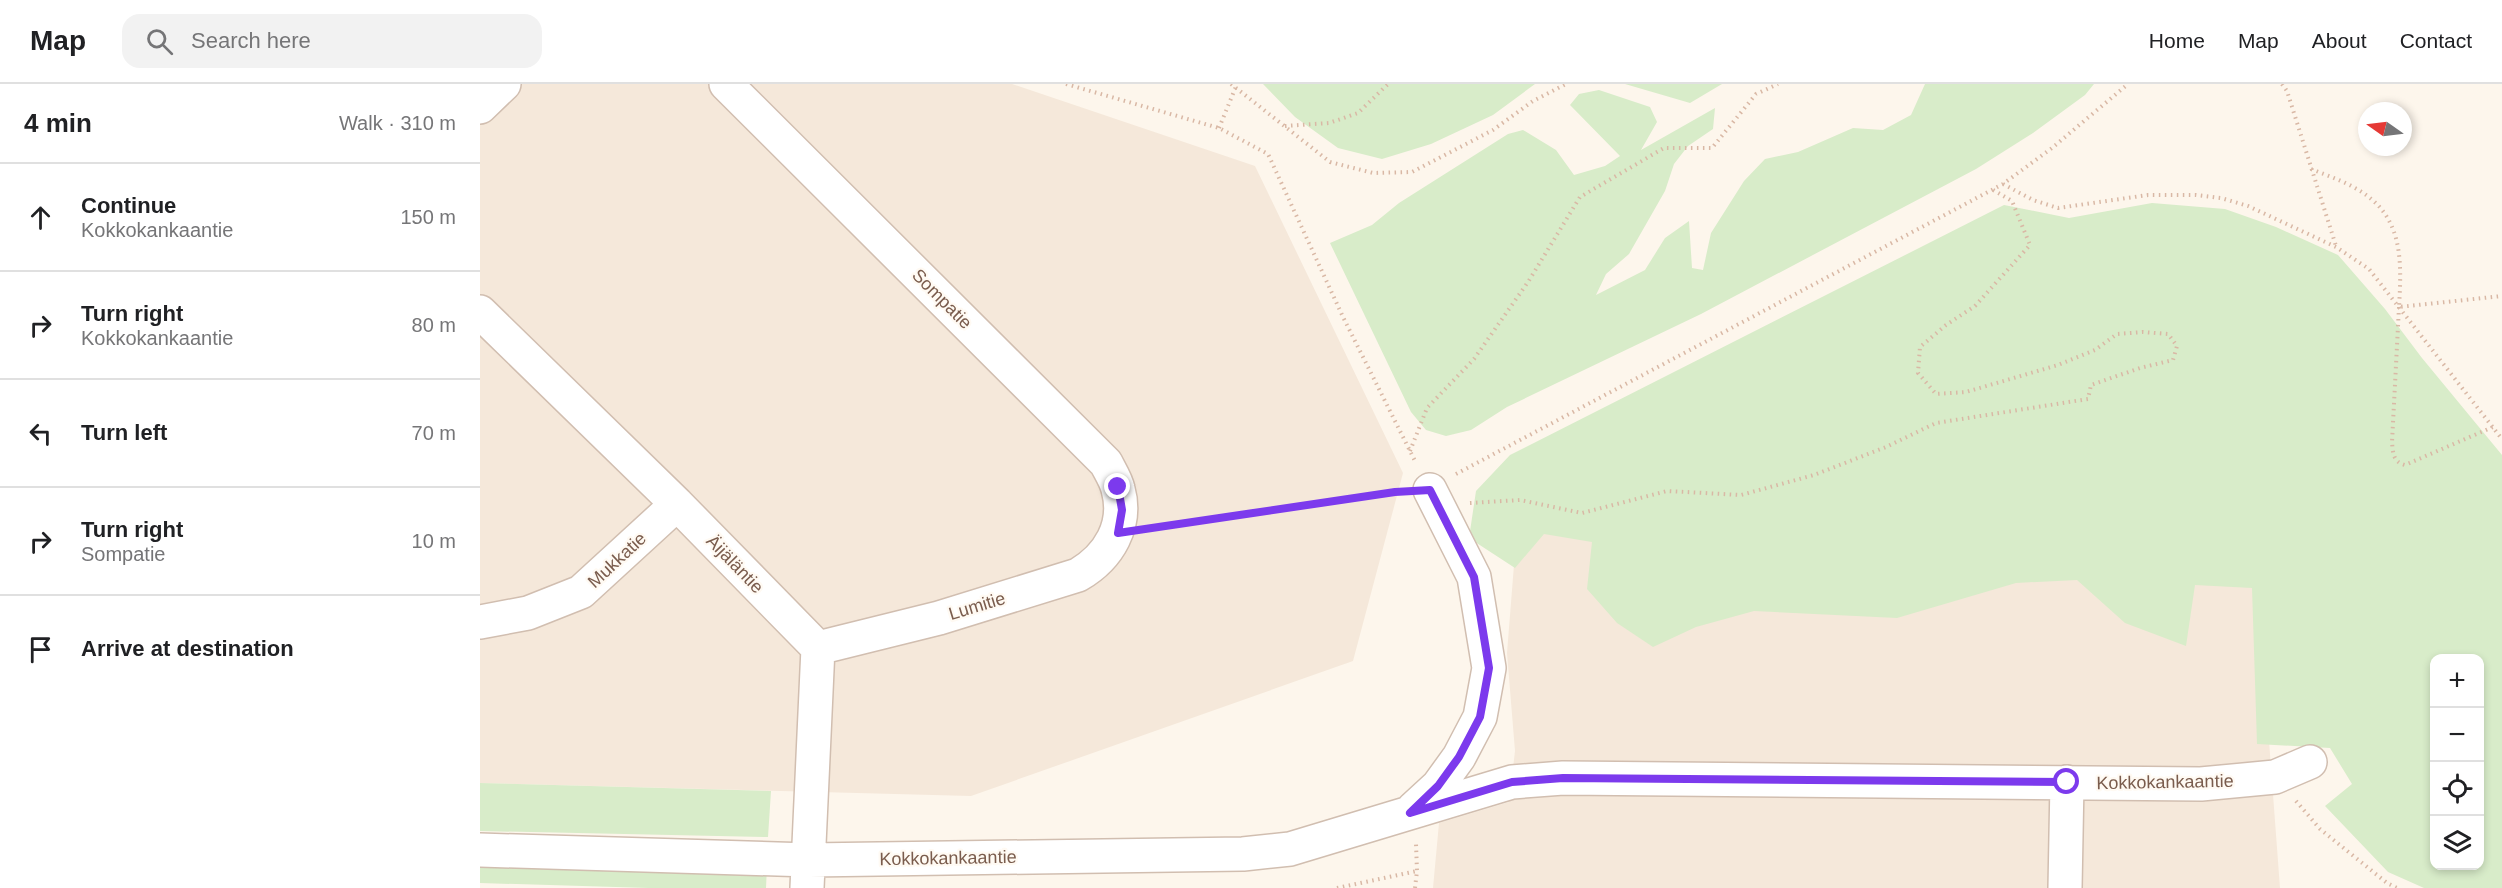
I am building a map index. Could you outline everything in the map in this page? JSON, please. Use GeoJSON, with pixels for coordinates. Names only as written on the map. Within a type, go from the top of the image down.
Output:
{"type":"FeatureCollection","features":[{"type":"Feature","properties":{"kind":"street"},"geometry":{"type":"LineString","coordinates":[[480,107],[504,84]]}},
{"type":"Feature","properties":{"kind":"street","name":"Sompatie"},"geometry":{"type":"LineString","coordinates":[[726,84],[1106,463],[1118,487],[1122,510],[1118,533]]}},
{"type":"Feature","properties":{"kind":"street","name":"Äijäläntie"},"geometry":{"type":"LineString","coordinates":[[480,312],[677,504],[818,648]]}},
{"type":"Feature","properties":{"kind":"street","name":"Kokkokankaantie"},"geometry":{"type":"LineString","coordinates":[[1410,813],[1438,786],[1459,757],[1480,717],[1489,668],[1474,577],[1430,490]]}},
{"type":"Feature","properties":{"kind":"street","name":"Mukkatie"},"geometry":{"type":"LineString","coordinates":[[480,622],[528,613],[581,592],[677,504]]}},
{"type":"Feature","properties":{"kind":"street","name":"Lumitie"},"geometry":{"type":"LineString","coordinates":[[818,648],[939,618],[1078,575],[1093,566],[1118,533]]}},
{"type":"Feature","properties":{"kind":"street"},"geometry":{"type":"LineString","coordinates":[[808,874],[818,648]]}},
{"type":"Feature","properties":{"kind":"street","name":"Kokkokankaantie"},"geometry":{"type":"LineString","coordinates":[[480,850],[808,874],[1243,854],[1290,849],[1512,782],[1563,778],[2201,784],[2275,777],[2310,762]]}},
{"type":"Feature","properties":{"kind":"street"},"geometry":{"type":"LineString","coordinates":[[2065,888],[2067,782]]}},
{"type":"Feature","properties":{"kind":"path"},"geometry":{"type":"LineString","coordinates":[[1066,84],[1219,128],[1268,154],[1343,317],[1430,490]]}},
{"type":"Feature","properties":{"kind":"path"},"geometry":{"type":"LineString","coordinates":[[1231,84],[1330,162],[1373,173],[1412,172],[1493,130],[1533,101],[1566,84]]}},
{"type":"Feature","properties":{"kind":"path"},"geometry":{"type":"LineString","coordinates":[[1284,126],[1329,123],[1358,113],[1388,84]]}},
{"type":"Feature","properties":{"kind":"path"},"geometry":{"type":"LineString","coordinates":[[1410,450],[1427,408],[1474,358],[1528,282],[1580,197],[1664,148],[1712,148],[1756,94],[1778,84]]}},
{"type":"Feature","properties":{"kind":"path"},"geometry":{"type":"LineString","coordinates":[[1430,490],[1480,460],[1993,190],[2052,148],[2127,84]]}},
{"type":"Feature","properties":{"kind":"path"},"geometry":{"type":"LineString","coordinates":[[2282,84],[2287,91]]}},
{"type":"Feature","properties":{"kind":"path"},"geometry":{"type":"LineString","coordinates":[[2287,84],[2287,91],[2336,247]]}},
{"type":"Feature","properties":{"kind":"path"},"geometry":{"type":"LineString","coordinates":[[1219,128],[1236,86]]}},
{"type":"Feature","properties":{"kind":"path"},"geometry":{"type":"LineString","coordinates":[[2311,169],[2355,188],[2374,201],[2395,229],[2402,265],[2392,442],[2394,458],[2399,464],[2405,465],[2493,427]]}},
{"type":"Feature","properties":{"kind":"path"},"geometry":{"type":"LineString","coordinates":[[2003,184],[2033,200],[2058,208],[2148,195],[2196,195],[2221,198],[2248,206],[2336,247],[2369,269],[2502,439]]}},
{"type":"Feature","properties":{"kind":"path"},"geometry":{"type":"LineString","coordinates":[[1118,533],[1395,492],[1430,490],[1461,503],[1520,500],[1582,513],[1667,491],[1741,495],[1814,475],[1886,447],[1936,423],[2088,399],[2091,385],[2140,368],[2173,360],[2177,346],[2168,334],[2143,332],[2116,334],[2095,350],[2058,365],[1966,392],[1936,394],[1918,373],[1920,347],[1946,325],[1975,306],[2030,245],[2012,201],[1993,190]]}},
{"type":"Feature","properties":{"kind":"path"},"geometry":{"type":"LineString","coordinates":[[2400,307],[2502,296]]}},
{"type":"Feature","properties":{"kind":"path"},"geometry":{"type":"LineString","coordinates":[[2275,777],[2320,829],[2387,883],[2397,888]]}},
{"type":"Feature","properties":{"kind":"path"},"geometry":{"type":"LineString","coordinates":[[1410,813],[1415,839],[1417,872],[1415,888]]}},
{"type":"Feature","properties":{"kind":"path"},"geometry":{"type":"LineString","coordinates":[[1337,888],[1417,872]]}},
{"type":"Feature","properties":{"kind":"shaded area"},"geometry":{"type":"Polygon","coordinates":[[[480,84],[1012,84],[1255,166],[1403,473],[1353,661],[971,796],[480,783],[480,84]]]}},
{"type":"Feature","properties":{"kind":"shaded area"},"geometry":{"type":"Polygon","coordinates":[[[1517,527],[2257,580],[2280,888],[1433,888],[1439,823],[1509,802],[1515,751],[1507,653],[1517,527]]]}},
{"type":"Feature","properties":{"kind":"green space"},"geometry":{"type":"Polygon","coordinates":[[[1263,84],[1535,84],[1493,115],[1431,144],[1382,159],[1338,148],[1295,117],[1263,84]]]}},
{"type":"Feature","properties":{"kind":"green space"},"geometry":{"type":"Polygon","coordinates":[[[1625,84],[1722,84],[1690,103],[1625,84]]]}},
{"type":"Feature","properties":{"kind":"green space"},"geometry":{"type":"Polygon","coordinates":[[[1925,84],[2094,84],[2085,95],[2033,133],[1976,169],[1701,314],[1507,407],[1471,430],[1446,436],[1426,430],[1411,412],[1330,243],[1372,225],[1399,203],[1508,134],[1523,130],[1556,150],[1574,175],[1605,166],[1620,156],[1570,105],[1579,94],[1599,90],[1650,107],[1657,122],[1641,150],[1715,108],[1713,129],[1688,146],[1674,164],[1665,191],[1629,254],[1606,274],[1596,295],[1645,270],[1665,238],[1689,221],[1692,268],[1703,270],[1711,233],[1744,181],[1765,159],[1798,152],[1853,128],[1883,130],[1911,115],[1925,84]]]}},
{"type":"Feature","properties":{"kind":"green space"},"geometry":{"type":"Polygon","coordinates":[[[2152,203],[2225,209],[2276,227],[2338,255],[2385,309],[2502,455],[2502,888],[2424,888],[2388,872],[2325,806],[2352,784],[2330,748],[2257,744],[2252,588],[2195,585],[2186,646],[2125,623],[2077,580],[2016,583],[1897,618],[1754,611],[1696,627],[1653,647],[1617,623],[1587,589],[1592,542],[1544,534],[1515,568],[1469,538],[1476,491],[1510,455],[2004,205],[2069,218],[2152,203]]]}},
{"type":"Feature","properties":{"kind":"green space"},"geometry":{"type":"Polygon","coordinates":[[[480,783],[771,791],[768,837],[480,831],[480,783]]]}},
{"type":"Feature","properties":{"kind":"green space"},"geometry":{"type":"Polygon","coordinates":[[[480,861],[767,866],[766,888],[649,888],[480,883],[480,861]]]}},
{"type":"Feature","properties":{"kind":"route"},"geometry":{"type":"LineString","coordinates":[[1118,487],[1122,510],[1118,533],[1395,492],[1430,490],[1474,577],[1489,668],[1480,717],[1459,757],[1438,786],[1410,813],[1512,782],[1563,778],[2067,782]]}}]}
